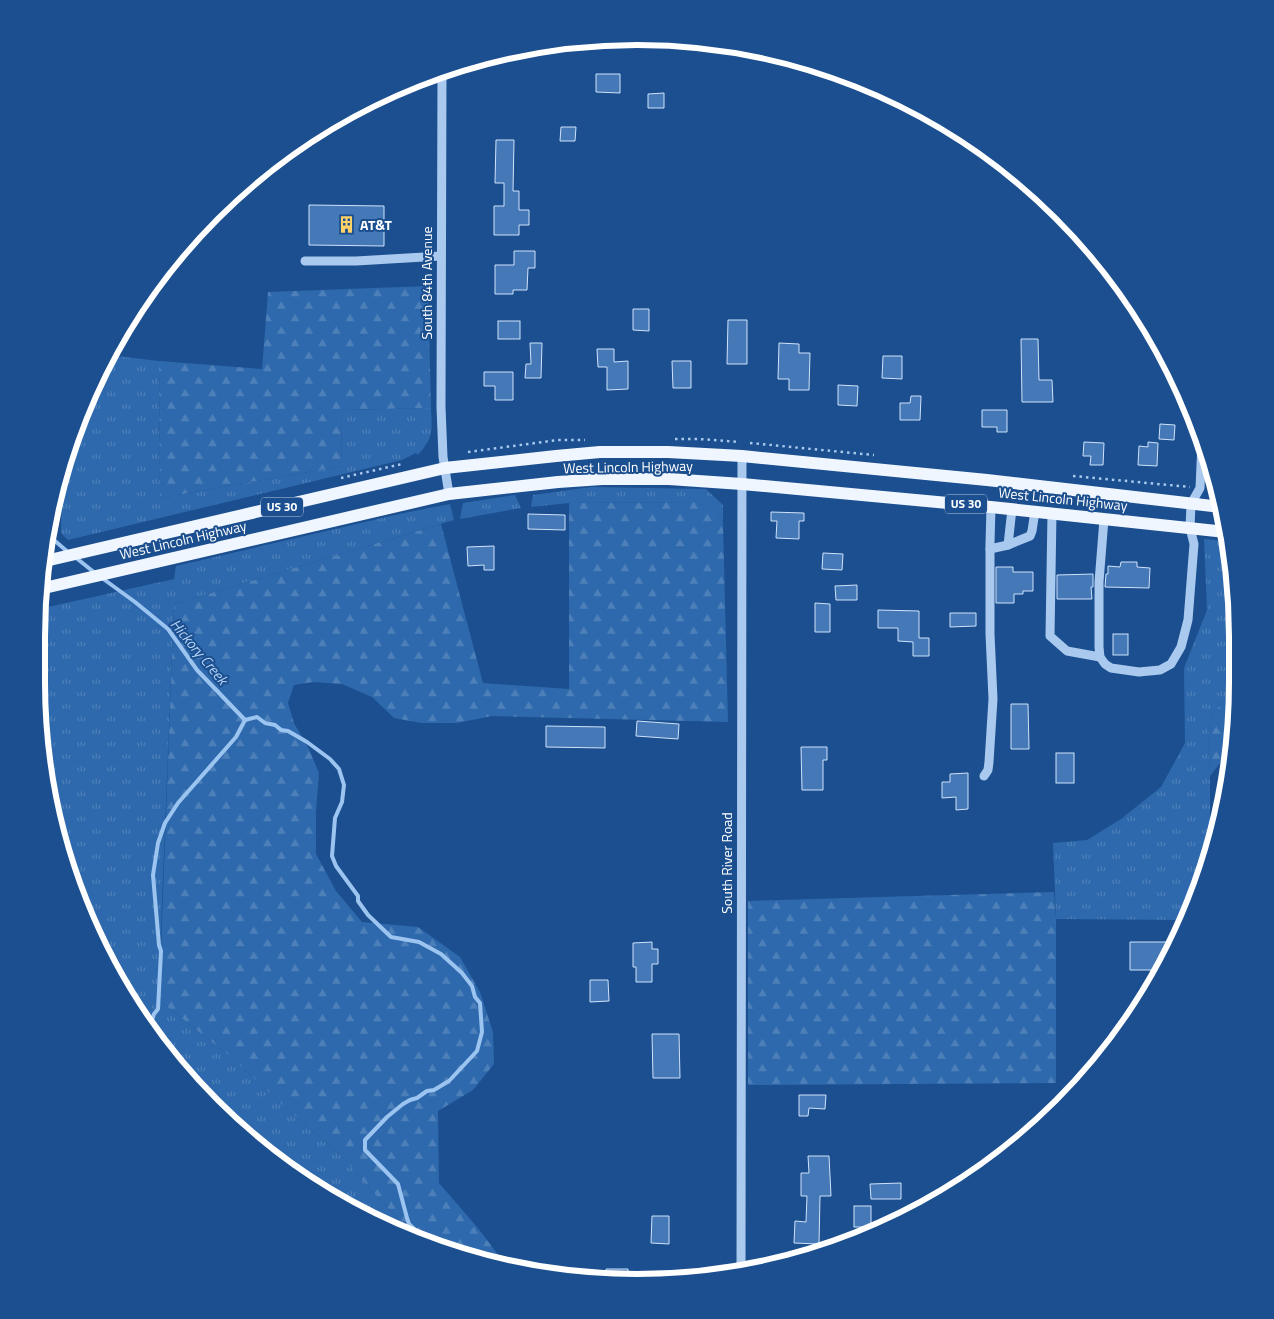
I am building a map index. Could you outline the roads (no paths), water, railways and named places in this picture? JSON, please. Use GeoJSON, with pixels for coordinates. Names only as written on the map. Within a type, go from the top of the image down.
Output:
{"type":"FeatureCollection","features":[{"type":"Feature","properties":{"kind":"main road","name":"West Lincoln Highway"},"geometry":{"type":"LineString","coordinates":[[50,560],[445,468],[600,452],[668,452],[742,456],[987,480],[1214,506]]}},
{"type":"Feature","properties":{"kind":"main road","name":"West Lincoln Highway"},"geometry":{"type":"LineString","coordinates":[[47,588],[449,494],[558,482],[669,479],[742,484],[1035,511],[1219,531]]}},
{"type":"Feature","properties":{"kind":"street","name":"South 84th Avenue"},"geometry":{"type":"LineString","coordinates":[[442,78],[441,406],[445,468],[449,494]]}},
{"type":"Feature","properties":{"kind":"street"},"geometry":{"type":"LineString","coordinates":[[305,262],[356,262],[441,256]]}},
{"type":"Feature","properties":{"kind":"street","name":"South River Road"},"geometry":{"type":"LineString","coordinates":[[741,1265],[742,456]]}},
{"type":"Feature","properties":{"kind":"street"},"geometry":{"type":"LineString","coordinates":[[1104,518],[1099,582],[1100,656],[1105,664],[1111,668],[1139,672],[1160,670],[1171,664],[1181,647],[1188,620],[1194,544],[1190,528],[1191,504],[1200,488],[1202,460]]}},
{"type":"Feature","properties":{"kind":"street"},"geometry":{"type":"LineString","coordinates":[[984,776],[988,770],[989,762],[992,698],[990,634],[991,507]]}},
{"type":"Feature","properties":{"kind":"street"},"geometry":{"type":"LineString","coordinates":[[1008,545],[1012,509]]}},
{"type":"Feature","properties":{"kind":"street"},"geometry":{"type":"LineString","coordinates":[[990,549],[1008,545],[1030,536],[1035,511]]}},
{"type":"Feature","properties":{"kind":"street"},"geometry":{"type":"LineString","coordinates":[[1052,513],[1050,636],[1067,651],[1100,656]]}},
{"type":"Feature","properties":{"kind":"waterway","name":"Hickory Creek"},"geometry":{"type":"LineString","coordinates":[[53,539],[69,553]]}},
{"type":"Feature","properties":{"kind":"waterway","name":"Hickory Creek"},"geometry":{"type":"LineString","coordinates":[[75,557],[95,573]]}},
{"type":"Feature","properties":{"kind":"waterway","name":"Hickory Creek"},"geometry":{"type":"LineString","coordinates":[[102,578],[168,629],[197,670],[245,720]]}},
{"type":"Feature","properties":{"kind":"waterway","name":"Hickory Creek"},"geometry":{"type":"LineString","coordinates":[[245,720],[257,717],[265,723],[288,731],[330,759],[339,769],[344,785],[342,802],[335,818],[332,856],[336,866],[358,896],[358,901],[368,915],[391,937],[419,942],[441,954],[462,973],[472,986],[475,997],[480,1003],[482,1032],[477,1051],[449,1081],[403,1104],[387,1117],[365,1140],[365,1150],[398,1184],[409,1224],[417,1232]]}},
{"type":"Feature","properties":{"kind":"waterway"},"geometry":{"type":"LineString","coordinates":[[152,1021],[158,1009],[161,951],[153,875],[158,843],[165,823],[178,803],[236,737],[245,720]]}},
{"type":"Feature","properties":{"kind":"place","name":"AT&T"},"geometry":{"type":"Point","coordinates":[346,225]}}]}
